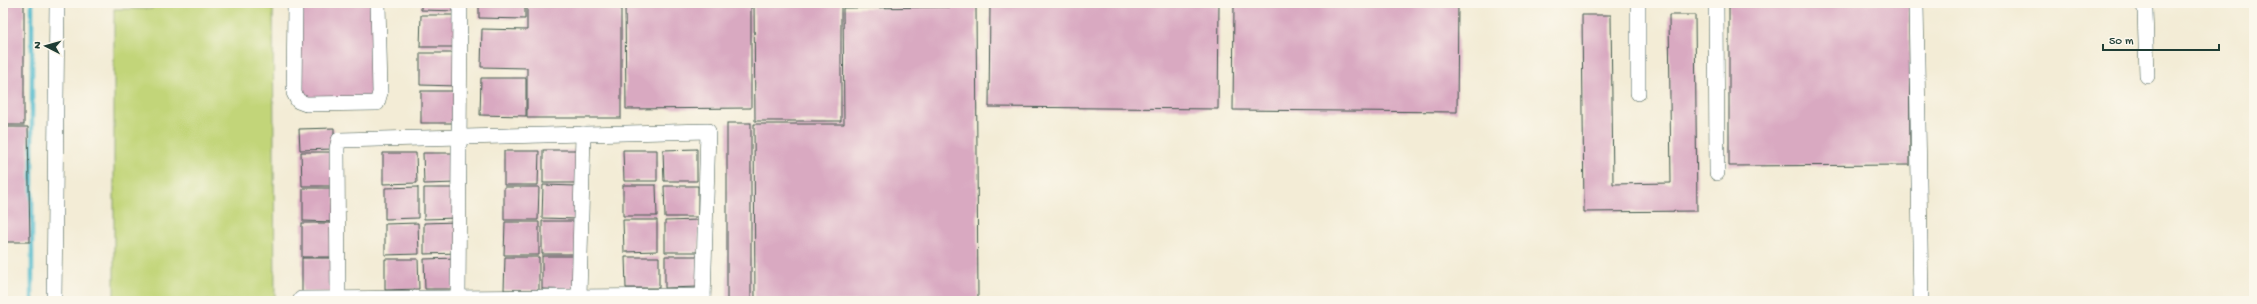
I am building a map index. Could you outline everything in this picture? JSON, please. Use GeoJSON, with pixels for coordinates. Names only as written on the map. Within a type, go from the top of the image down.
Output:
{"type":"FeatureCollection","features":[{"type":"Feature","properties":{"kind":"street"},"geometry":{"type":"LineString","coordinates":[[54,301],[57,3]]}},
{"type":"Feature","properties":{"kind":"street"},"geometry":{"type":"LineString","coordinates":[[295,3],[294,93],[298,101],[306,104],[377,103],[380,93],[378,3]]}},
{"type":"Feature","properties":{"kind":"street"},"geometry":{"type":"LineString","coordinates":[[458,298],[460,3]]}},
{"type":"Feature","properties":{"kind":"street"},"geometry":{"type":"LineString","coordinates":[[1638,3],[1638,93]]}},
{"type":"Feature","properties":{"kind":"street"},"geometry":{"type":"LineString","coordinates":[[1716,3],[1717,173]]}},
{"type":"Feature","properties":{"kind":"street"},"geometry":{"type":"LineString","coordinates":[[1916,3],[1921,301]]}},
{"type":"Feature","properties":{"kind":"street"},"geometry":{"type":"LineString","coordinates":[[2142,3],[2145,9],[2147,76]]}},
{"type":"Feature","properties":{"kind":"street"},"geometry":{"type":"LineString","coordinates":[[301,299],[338,299],[579,297],[703,298],[708,131],[339,140],[337,148],[338,299]]}},
{"type":"Feature","properties":{"kind":"street"},"geometry":{"type":"LineString","coordinates":[[579,297],[583,134]]}},
{"type":"Feature","properties":{"kind":"green space"},"geometry":{"type":"Polygon","coordinates":[[[153,3],[273,3],[275,301],[114,301],[114,9],[152,9],[153,3]]]}},
{"type":"Feature","properties":{"kind":"building"},"geometry":{"type":"Polygon","coordinates":[[[3,3],[24,3],[24,125],[3,125],[3,3]]]}},
{"type":"Feature","properties":{"kind":"building"},"geometry":{"type":"Polygon","coordinates":[[[298,3],[377,3],[374,100],[299,100],[298,3]]]}},
{"type":"Feature","properties":{"kind":"building"},"geometry":{"type":"Polygon","coordinates":[[[421,3],[458,3],[458,11],[421,10],[421,3]]]}},
{"type":"Feature","properties":{"kind":"building"},"geometry":{"type":"Polygon","coordinates":[[[479,3],[525,3],[525,19],[479,18],[479,3]]]}},
{"type":"Feature","properties":{"kind":"building"},"geometry":{"type":"Polygon","coordinates":[[[527,3],[621,3],[621,118],[527,118],[527,68],[481,67],[482,29],[527,30],[527,3]]]}},
{"type":"Feature","properties":{"kind":"building"},"geometry":{"type":"Polygon","coordinates":[[[625,3],[751,3],[751,108],[626,109],[625,3]]]}},
{"type":"Feature","properties":{"kind":"building"},"geometry":{"type":"Polygon","coordinates":[[[754,3],[841,3],[841,121],[755,121],[754,3]]]}},
{"type":"Feature","properties":{"kind":"building"},"geometry":{"type":"Polygon","coordinates":[[[990,3],[1219,3],[1218,109],[989,107],[990,3]]]}},
{"type":"Feature","properties":{"kind":"building"},"geometry":{"type":"Polygon","coordinates":[[[1234,3],[1458,3],[1457,112],[1233,110],[1234,3]]]}},
{"type":"Feature","properties":{"kind":"building"},"geometry":{"type":"Polygon","coordinates":[[[1729,3],[1909,3],[1910,165],[1729,166],[1729,3]]]}},
{"type":"Feature","properties":{"kind":"building"},"geometry":{"type":"Polygon","coordinates":[[[976,7],[978,301],[755,301],[754,124],[844,124],[843,8],[976,7]]]}},
{"type":"Feature","properties":{"kind":"building"},"geometry":{"type":"Polygon","coordinates":[[[421,15],[458,15],[457,47],[420,47],[421,15]]]}},
{"type":"Feature","properties":{"kind":"building"},"geometry":{"type":"Polygon","coordinates":[[[1582,15],[1611,15],[1613,184],[1671,183],[1669,15],[1695,15],[1697,211],[1584,212],[1582,15]]]}},
{"type":"Feature","properties":{"kind":"building"},"geometry":{"type":"Polygon","coordinates":[[[420,53],[457,53],[457,86],[420,85],[420,53]]]}},
{"type":"Feature","properties":{"kind":"building"},"geometry":{"type":"Polygon","coordinates":[[[481,78],[526,78],[526,116],[480,115],[481,78]]]}},
{"type":"Feature","properties":{"kind":"building"},"geometry":{"type":"Polygon","coordinates":[[[421,91],[458,91],[458,123],[421,123],[421,91]]]}},
{"type":"Feature","properties":{"kind":"building"},"geometry":{"type":"Polygon","coordinates":[[[727,123],[751,123],[751,301],[727,301],[727,123]]]}},
{"type":"Feature","properties":{"kind":"building"},"geometry":{"type":"Polygon","coordinates":[[[3,127],[28,127],[30,242],[3,242],[3,127]]]}},
{"type":"Feature","properties":{"kind":"building"},"geometry":{"type":"Polygon","coordinates":[[[334,128],[334,149],[300,150],[299,129],[334,128]]]}},
{"type":"Feature","properties":{"kind":"building"},"geometry":{"type":"Polygon","coordinates":[[[697,149],[697,181],[664,181],[663,150],[697,149]]]}},
{"type":"Feature","properties":{"kind":"building"},"geometry":{"type":"Polygon","coordinates":[[[543,150],[577,150],[577,183],[543,183],[543,150]]]}},
{"type":"Feature","properties":{"kind":"building"},"geometry":{"type":"Polygon","coordinates":[[[623,150],[657,150],[657,181],[624,181],[623,150]]]}},
{"type":"Feature","properties":{"kind":"building"},"geometry":{"type":"Polygon","coordinates":[[[504,151],[539,151],[538,185],[504,185],[504,151]]]}},
{"type":"Feature","properties":{"kind":"building"},"geometry":{"type":"Polygon","coordinates":[[[301,152],[334,152],[334,186],[302,186],[301,152]]]}},
{"type":"Feature","properties":{"kind":"building"},"geometry":{"type":"Polygon","coordinates":[[[383,153],[416,153],[417,183],[383,184],[383,153]]]}},
{"type":"Feature","properties":{"kind":"building"},"geometry":{"type":"Polygon","coordinates":[[[423,153],[457,153],[457,183],[424,184],[423,153]]]}},
{"type":"Feature","properties":{"kind":"building"},"geometry":{"type":"Polygon","coordinates":[[[543,185],[577,186],[577,219],[542,218],[543,185]]]}},
{"type":"Feature","properties":{"kind":"building"},"geometry":{"type":"Polygon","coordinates":[[[623,185],[656,185],[657,216],[623,216],[623,185]]]}},
{"type":"Feature","properties":{"kind":"building"},"geometry":{"type":"Polygon","coordinates":[[[664,186],[698,186],[698,217],[665,217],[664,186]]]}},
{"type":"Feature","properties":{"kind":"building"},"geometry":{"type":"Polygon","coordinates":[[[418,187],[418,218],[385,219],[385,188],[418,187]]]}},
{"type":"Feature","properties":{"kind":"building"},"geometry":{"type":"Polygon","coordinates":[[[504,187],[539,187],[538,220],[504,220],[504,187]]]}},
{"type":"Feature","properties":{"kind":"building"},"geometry":{"type":"Polygon","coordinates":[[[303,188],[335,188],[336,222],[303,221],[303,188]]]}},
{"type":"Feature","properties":{"kind":"building"},"geometry":{"type":"Polygon","coordinates":[[[424,188],[457,188],[457,218],[424,219],[424,188]]]}},
{"type":"Feature","properties":{"kind":"building"},"geometry":{"type":"Polygon","coordinates":[[[623,220],[657,220],[657,251],[624,252],[623,220]]]}},
{"type":"Feature","properties":{"kind":"building"},"geometry":{"type":"Polygon","coordinates":[[[699,220],[699,252],[665,252],[665,221],[699,220]]]}},
{"type":"Feature","properties":{"kind":"building"},"geometry":{"type":"Polygon","coordinates":[[[542,221],[577,221],[576,254],[542,254],[542,221]]]}},
{"type":"Feature","properties":{"kind":"building"},"geometry":{"type":"Polygon","coordinates":[[[457,222],[458,253],[424,254],[424,223],[457,222]]]}},
{"type":"Feature","properties":{"kind":"building"},"geometry":{"type":"Polygon","coordinates":[[[505,222],[539,222],[539,255],[504,255],[505,222]]]}},
{"type":"Feature","properties":{"kind":"building"},"geometry":{"type":"Polygon","coordinates":[[[302,223],[335,223],[335,257],[302,257],[302,223]]]}},
{"type":"Feature","properties":{"kind":"building"},"geometry":{"type":"Polygon","coordinates":[[[418,223],[419,254],[385,255],[385,224],[418,223]]]}},
{"type":"Feature","properties":{"kind":"building"},"geometry":{"type":"Polygon","coordinates":[[[542,256],[577,256],[577,290],[542,289],[542,256]]]}},
{"type":"Feature","properties":{"kind":"building"},"geometry":{"type":"Polygon","coordinates":[[[665,256],[699,256],[699,287],[665,288],[665,256]]]}},
{"type":"Feature","properties":{"kind":"building"},"geometry":{"type":"Polygon","coordinates":[[[505,257],[539,257],[539,290],[504,290],[505,257]]]}},
{"type":"Feature","properties":{"kind":"building"},"geometry":{"type":"Polygon","coordinates":[[[625,257],[659,257],[659,288],[626,288],[625,257]]]}},
{"type":"Feature","properties":{"kind":"building"},"geometry":{"type":"Polygon","coordinates":[[[302,258],[335,258],[335,292],[302,292],[302,258]]]}},
{"type":"Feature","properties":{"kind":"building"},"geometry":{"type":"Polygon","coordinates":[[[457,258],[458,289],[425,289],[424,259],[457,258]]]}},
{"type":"Feature","properties":{"kind":"building"},"geometry":{"type":"Polygon","coordinates":[[[385,259],[418,259],[419,289],[385,290],[385,259]]]}},
{"type":"Feature","properties":{"kind":"waterway"},"geometry":{"type":"LineString","coordinates":[[32,3],[32,301]]}}]}
